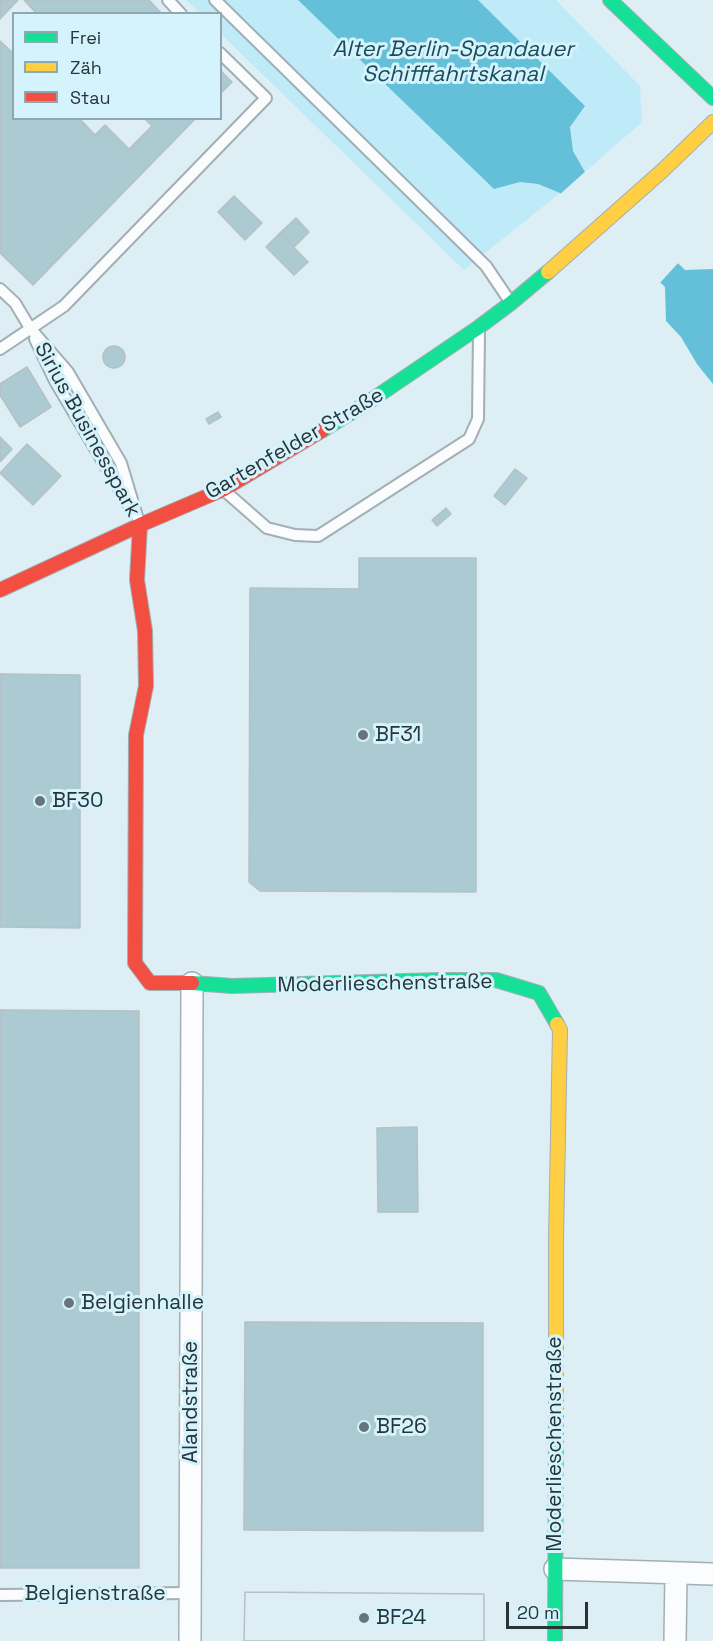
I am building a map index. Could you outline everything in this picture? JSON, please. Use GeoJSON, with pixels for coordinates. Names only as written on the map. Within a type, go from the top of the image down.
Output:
{"type":"FeatureCollection","features":[{"type":"Feature","properties":{"kind":"street"},"geometry":{"type":"LineString","coordinates":[[610,0],[713,98]]}},
{"type":"Feature","properties":{"kind":"street","name":"Gartenfelder Straße"},"geometry":{"type":"LineString","coordinates":[[0,590],[224,489],[367,403],[511,303],[710,130]]}},
{"type":"Feature","properties":{"kind":"street","name":"Moderlieschenstraße"},"geometry":{"type":"LineString","coordinates":[[140,525],[137,580],[145,631],[146,686],[136,735],[135,963],[150,983],[192,983],[232,987],[496,980],[539,993],[560,1030],[556,1252],[555,1641]]}},
{"type":"Feature","properties":{"kind":"street","name":"Alandstraße"},"geometry":{"type":"LineString","coordinates":[[190,1641],[192,983]]}},
{"type":"Feature","properties":{"kind":"street"},"geometry":{"type":"LineString","coordinates":[[555,1569],[713,1574]]}},
{"type":"Feature","properties":{"kind":"street"},"geometry":{"type":"LineString","coordinates":[[675,1641],[676,1574]]}},
{"type":"Feature","properties":{"kind":"lane"},"geometry":{"type":"LineString","coordinates":[[168,0],[179,12]]}},
{"type":"Feature","properties":{"kind":"lane"},"geometry":{"type":"LineString","coordinates":[[215,0],[486,266],[511,303]]}},
{"type":"Feature","properties":{"kind":"lane"},"geometry":{"type":"LineString","coordinates":[[0,349],[64,306],[266,98],[222,54]]}},
{"type":"Feature","properties":{"kind":"lane"},"geometry":{"type":"LineString","coordinates":[[0,289],[15,303],[30,328]]}},
{"type":"Feature","properties":{"kind":"lane"},"geometry":{"type":"LineString","coordinates":[[224,489],[267,528],[295,535],[318,536],[469,439],[478,419],[479,327]]}},
{"type":"Feature","properties":{"kind":"lane","name":"Sirius Businesspark"},"geometry":{"type":"LineString","coordinates":[[30,328],[55,381],[140,525]]}},
{"type":"Feature","properties":{"kind":"lane","name":"Sirius Businesspark"},"geometry":{"type":"LineString","coordinates":[[30,328],[68,372],[121,463],[140,525]]}},
{"type":"Feature","properties":{"kind":"lane","name":"Belgienstraße"},"geometry":{"type":"LineString","coordinates":[[0,1595],[190,1593]]}},
{"type":"Feature","properties":{"kind":"shaded area"},"geometry":{"type":"Polygon","coordinates":[[[186,0],[298,0],[494,188],[520,182],[538,184],[560,193],[464,270],[222,35],[222,12],[199,12],[186,0]]]}},
{"type":"Feature","properties":{"kind":"shaded area"},"geometry":{"type":"Polygon","coordinates":[[[478,0],[556,0],[640,86],[642,122],[585,172],[573,151],[570,127],[478,0]]]}},
{"type":"Feature","properties":{"kind":"water","name":"Alter Berlin-Spandauer Schifffahrtskanal"},"geometry":{"type":"Polygon","coordinates":[[[298,0],[478,0],[585,106],[570,127],[573,151],[585,172],[685,270],[713,269],[713,384],[697,364],[681,337],[666,321],[665,287],[631,254],[622,254],[560,193],[538,184],[520,182],[494,189],[298,0]]]}},
{"type":"Feature","properties":{"kind":"pier"},"geometry":{"type":"Polygon","coordinates":[[[587,170],[680,261],[658,285],[630,257],[620,256],[558,196],[587,170]]]}},
{"type":"Feature","properties":{"kind":"building"},"geometry":{"type":"Polygon","coordinates":[[[0,0],[18,0],[0,19],[0,0]]]}},
{"type":"Feature","properties":{"kind":"building"},"geometry":{"type":"Polygon","coordinates":[[[24,0],[149,0],[160,12],[35,12],[24,0]]]}},
{"type":"Feature","properties":{"kind":"building"},"geometry":{"type":"Polygon","coordinates":[[[0,41],[12,52],[12,120],[81,120],[95,135],[105,125],[129,149],[152,126],[146,120],[194,120],[33,285],[0,253],[0,41]]]}},
{"type":"Feature","properties":{"kind":"building"},"geometry":{"type":"Polygon","coordinates":[[[222,72],[232,82],[222,92],[222,72]]]}},
{"type":"Feature","properties":{"kind":"building"},"geometry":{"type":"Polygon","coordinates":[[[234,196],[262,223],[245,240],[218,212],[234,196]]]}},
{"type":"Feature","properties":{"kind":"building"},"geometry":{"type":"Polygon","coordinates":[[[296,218],[309,232],[294,247],[280,233],[296,218]]]}},
{"type":"Feature","properties":{"kind":"building"},"geometry":{"type":"Polygon","coordinates":[[[280,233],[308,262],[294,275],[266,247],[280,233]]]}},
{"type":"Feature","properties":{"kind":"building"},"geometry":{"type":"Polygon","coordinates":[[[110,346],[118,346],[125,353],[125,361],[118,368],[110,368],[103,361],[103,353],[110,346]]]}},
{"type":"Feature","properties":{"kind":"building"},"geometry":{"type":"Polygon","coordinates":[[[27,367],[51,407],[20,427],[0,395],[0,384],[27,367]]]}},
{"type":"Feature","properties":{"kind":"building"},"geometry":{"type":"Polygon","coordinates":[[[218,412],[221,417],[209,424],[206,419],[218,412]]]}},
{"type":"Feature","properties":{"kind":"building"},"geometry":{"type":"Polygon","coordinates":[[[0,437],[12,449],[0,462],[0,437]]]}},
{"type":"Feature","properties":{"kind":"building"},"geometry":{"type":"Polygon","coordinates":[[[27,444],[61,476],[33,505],[0,473],[27,444]]]}},
{"type":"Feature","properties":{"kind":"building"},"geometry":{"type":"Polygon","coordinates":[[[515,469],[527,478],[505,505],[494,496],[515,469]]]}},
{"type":"Feature","properties":{"kind":"building"},"geometry":{"type":"Polygon","coordinates":[[[446,508],[451,514],[437,526],[432,520],[446,508]]]}},
{"type":"Feature","properties":{"kind":"building","name":"BF31"},"geometry":{"type":"Polygon","coordinates":[[[359,558],[476,558],[476,892],[260,891],[249,882],[250,588],[359,589],[359,558]]]}},
{"type":"Feature","properties":{"kind":"building","name":"BF30"},"geometry":{"type":"Polygon","coordinates":[[[0,674],[80,675],[80,928],[0,927],[0,674]]]}},
{"type":"Feature","properties":{"kind":"building","name":"Belgienhalle"},"geometry":{"type":"Polygon","coordinates":[[[0,1010],[139,1011],[139,1568],[0,1568],[0,1010]]]}},
{"type":"Feature","properties":{"kind":"building"},"geometry":{"type":"Polygon","coordinates":[[[417,1127],[418,1212],[378,1212],[377,1128],[417,1127]]]}},
{"type":"Feature","properties":{"kind":"building","name":"BF26"},"geometry":{"type":"Polygon","coordinates":[[[245,1322],[483,1323],[483,1531],[244,1530],[245,1322]]]}},
{"type":"Feature","properties":{"kind":"building","name":"BF24"},"geometry":{"type":"Polygon","coordinates":[[[245,1592],[484,1594],[484,1641],[244,1641],[245,1592]]]}},
{"type":"Feature","properties":{"kind":"building","name":"BF24"},"geometry":{"type":"Polygon","coordinates":[[[245,1592],[484,1594],[484,1641],[244,1641],[245,1592]]]}},
{"type":"Feature","properties":{"kind":"traffic: fast"},"geometry":{"type":"LineString","coordinates":[[610,0],[713,98]]}},
{"type":"Feature","properties":{"kind":"traffic: fast"},"geometry":{"type":"LineString","coordinates":[[323,430],[479,327],[548,272]]}},
{"type":"Feature","properties":{"kind":"traffic: fast"},"geometry":{"type":"LineString","coordinates":[[192,983],[232,986],[496,980],[539,993],[557,1024]]}},
{"type":"Feature","properties":{"kind":"traffic: fast"},"geometry":{"type":"LineString","coordinates":[[555,1641],[556,1408]]}},
{"type":"Feature","properties":{"kind":"traffic: slow"},"geometry":{"type":"LineString","coordinates":[[548,272],[662,171],[713,122]]}},
{"type":"Feature","properties":{"kind":"traffic: slow"},"geometry":{"type":"LineString","coordinates":[[556,1408],[560,1030],[557,1024]]}},
{"type":"Feature","properties":{"kind":"traffic: jam"},"geometry":{"type":"LineString","coordinates":[[0,590],[224,489],[323,430]]}},
{"type":"Feature","properties":{"kind":"traffic: jam"},"geometry":{"type":"LineString","coordinates":[[140,525],[137,580],[145,631],[146,686],[136,735],[135,963],[150,983],[192,983]]}},
{"type":"Feature","properties":{"kind":"place","name":"BF31"},"geometry":{"type":"Point","coordinates":[363,735]}},
{"type":"Feature","properties":{"kind":"place","name":"BF30"},"geometry":{"type":"Point","coordinates":[40,801]}},
{"type":"Feature","properties":{"kind":"place","name":"Belgienhalle"},"geometry":{"type":"Point","coordinates":[69,1303]}},
{"type":"Feature","properties":{"kind":"place","name":"BF26"},"geometry":{"type":"Point","coordinates":[364,1427]}},
{"type":"Feature","properties":{"kind":"place","name":"BF24"},"geometry":{"type":"Point","coordinates":[364,1618]}}]}
